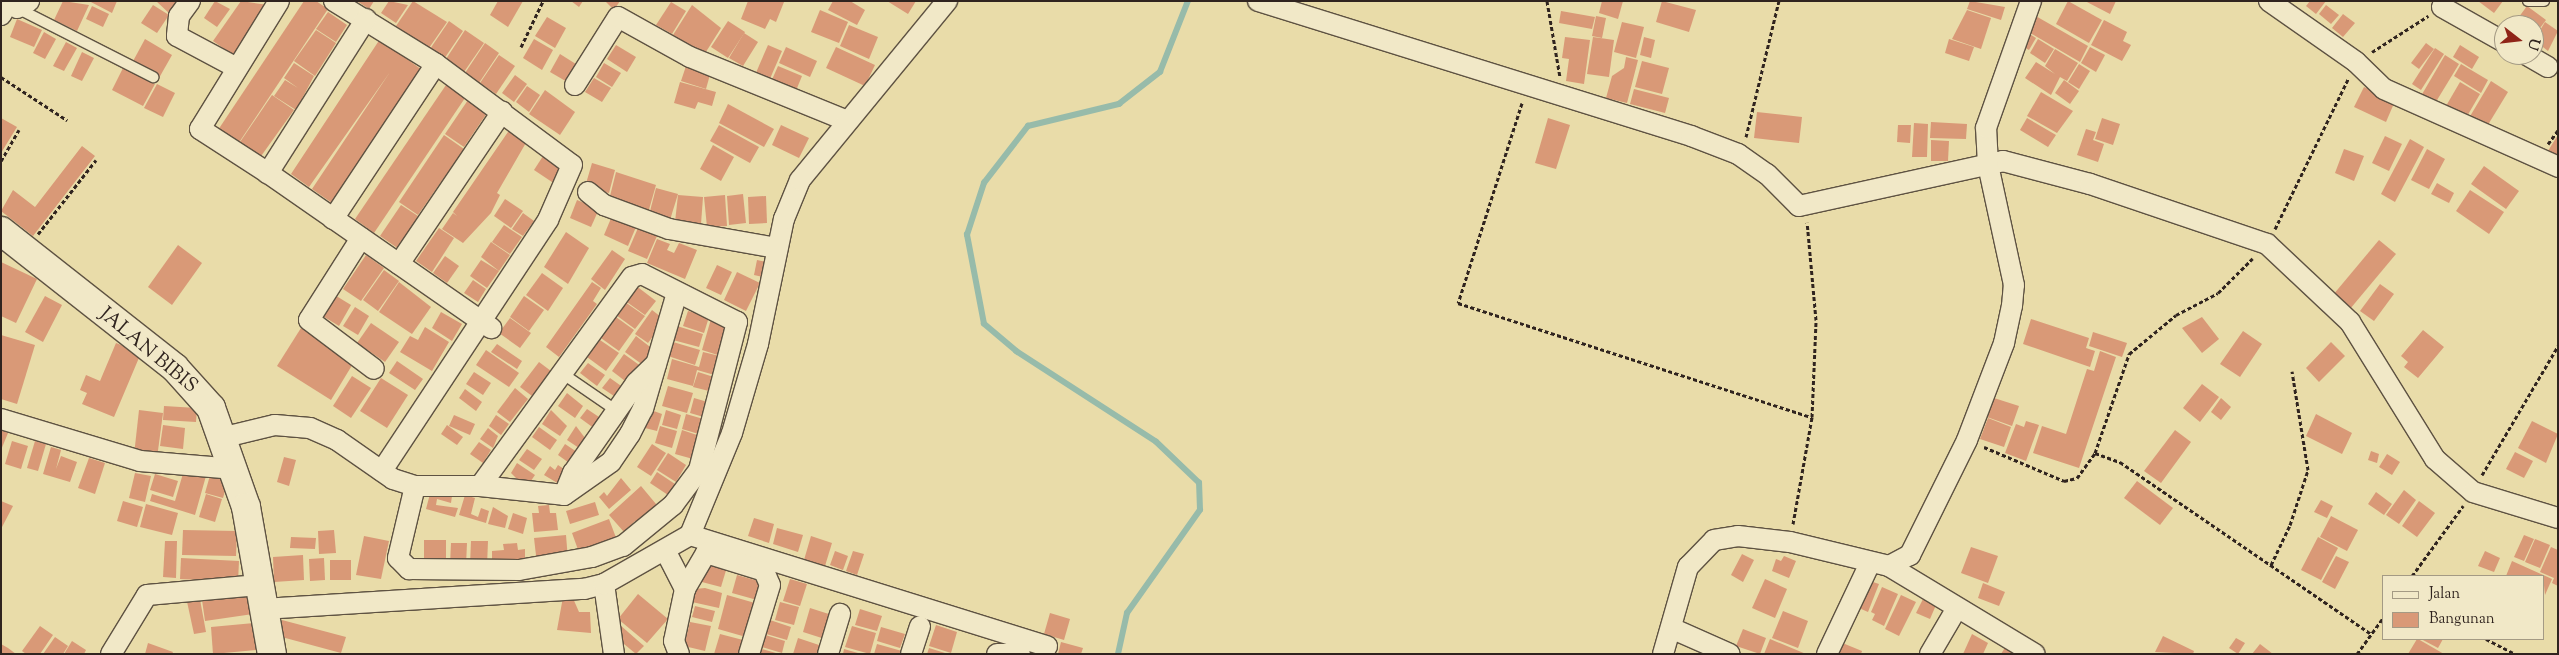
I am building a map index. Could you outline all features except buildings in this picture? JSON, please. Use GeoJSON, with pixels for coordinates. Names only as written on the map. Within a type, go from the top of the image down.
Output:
{"type":"FeatureCollection","features":[{"type":"Feature","properties":{"kind":"main road","name":"JALAN BIBIS"},"geometry":{"type":"LineString","coordinates":[[1,231],[175,368],[211,408],[225,437],[235,470],[272,654]]}},
{"type":"Feature","properties":{"kind":"street"},"geometry":{"type":"LineString","coordinates":[[190,1],[179,16],[177,36],[237,68]]}},
{"type":"Feature","properties":{"kind":"street"},"geometry":{"type":"LineString","coordinates":[[280,1],[200,129],[268,173],[485,325]]}},
{"type":"Feature","properties":{"kind":"street"},"geometry":{"type":"LineString","coordinates":[[334,1],[366,19],[436,64],[572,165],[548,220],[558,227],[485,325],[387,475]]}},
{"type":"Feature","properties":{"kind":"street"},"geometry":{"type":"LineString","coordinates":[[111,654],[147,595],[262,597],[584,590],[604,584],[666,552],[690,535],[732,433],[758,344],[778,248],[800,180],[947,1]]}},
{"type":"Feature","properties":{"kind":"street"},"geometry":{"type":"LineString","coordinates":[[1258,1],[1563,92],[1738,154],[1767,174],[1799,206],[1988,165],[2020,164],[2090,184],[2267,244],[2350,322],[2434,459],[2472,492],[2558,518]]}},
{"type":"Feature","properties":{"kind":"street"},"geometry":{"type":"LineString","coordinates":[[1827,654],[1880,565],[1910,555],[1968,440],[2004,343],[2012,306],[2009,255],[1988,165],[1986,128],[2030,1]]}},
{"type":"Feature","properties":{"kind":"street"},"geometry":{"type":"LineString","coordinates":[[2269,1],[2356,62],[2384,89],[2558,167]]}},
{"type":"Feature","properties":{"kind":"street"},"geometry":{"type":"LineString","coordinates":[[2442,7],[2494,36]]}},
{"type":"Feature","properties":{"kind":"street"},"geometry":{"type":"LineString","coordinates":[[575,85],[618,17],[690,57],[848,121]]}},
{"type":"Feature","properties":{"kind":"street"},"geometry":{"type":"LineString","coordinates":[[268,173],[366,19]]}},
{"type":"Feature","properties":{"kind":"street"},"geometry":{"type":"LineString","coordinates":[[333,220],[436,64]]}},
{"type":"Feature","properties":{"kind":"street"},"geometry":{"type":"LineString","coordinates":[[2544,65],[2548,67]]}},
{"type":"Feature","properties":{"kind":"street"},"geometry":{"type":"LineString","coordinates":[[399,264],[502,112]]}},
{"type":"Feature","properties":{"kind":"street"},"geometry":{"type":"LineString","coordinates":[[588,192],[604,205],[669,229],[778,248]]}},
{"type":"Feature","properties":{"kind":"street"},"geometry":{"type":"LineString","coordinates":[[361,238],[309,320],[374,369]]}},
{"type":"Feature","properties":{"kind":"street"},"geometry":{"type":"LineString","coordinates":[[415,486],[398,558],[409,569],[520,570],[592,557],[638,535],[673,505],[699,470],[738,326],[732,316],[677,293],[642,274],[632,277],[480,486]]}},
{"type":"Feature","properties":{"kind":"street"},"geometry":{"type":"LineString","coordinates":[[225,437],[276,425],[310,428],[337,440],[387,475],[415,486],[480,486],[564,495],[611,462],[643,410],[677,293]]}},
{"type":"Feature","properties":{"kind":"street"},"geometry":{"type":"LineString","coordinates":[[564,495],[573,473],[617,411],[656,364]]}},
{"type":"Feature","properties":{"kind":"street"},"geometry":{"type":"LineString","coordinates":[[1,419],[140,461],[235,470]]}},
{"type":"Feature","properties":{"kind":"street"},"geometry":{"type":"LineString","coordinates":[[690,535],[1047,646]]}},
{"type":"Feature","properties":{"kind":"street"},"geometry":{"type":"LineString","coordinates":[[1664,654],[1688,567],[1700,551],[1714,540],[1738,536],[1790,542],[1880,565],[2035,654]]}},
{"type":"Feature","properties":{"kind":"street"},"geometry":{"type":"LineString","coordinates":[[666,552],[685,589]]}},
{"type":"Feature","properties":{"kind":"street"},"geometry":{"type":"LineString","coordinates":[[679,654],[674,641],[685,589],[706,553],[764,571],[770,585],[749,654]]}},
{"type":"Feature","properties":{"kind":"street"},"geometry":{"type":"LineString","coordinates":[[604,584],[614,654]]}},
{"type":"Feature","properties":{"kind":"street"},"geometry":{"type":"LineString","coordinates":[[1930,654],[1957,608]]}},
{"type":"Feature","properties":{"kind":"street"},"geometry":{"type":"LineString","coordinates":[[828,654],[840,614]]}},
{"type":"Feature","properties":{"kind":"street"},"geometry":{"type":"LineString","coordinates":[[912,654],[920,626]]}},
{"type":"Feature","properties":{"kind":"street"},"geometry":{"type":"LineString","coordinates":[[1672,628],[1730,654]]}},
{"type":"Feature","properties":{"kind":"street"},"geometry":{"type":"LineString","coordinates":[[997,654],[1020,654]]}},
{"type":"Feature","properties":{"kind":"lane"},"geometry":{"type":"LineString","coordinates":[[2528,1],[2544,1]]}},
{"type":"Feature","properties":{"kind":"lane"},"geometry":{"type":"LineString","coordinates":[[12,6],[153,77]]}},
{"type":"Feature","properties":{"kind":"lane"},"geometry":{"type":"LineString","coordinates":[[562,374],[617,411]]}},
{"type":"Feature","properties":{"kind":"path"},"geometry":{"type":"LineString","coordinates":[[521,47],[543,1]]}},
{"type":"Feature","properties":{"kind":"path"},"geometry":{"type":"LineString","coordinates":[[1547,1],[1563,92]]}},
{"type":"Feature","properties":{"kind":"path"},"geometry":{"type":"LineString","coordinates":[[1738,154],[1748,133],[1779,1]]}},
{"type":"Feature","properties":{"kind":"path"},"geometry":{"type":"LineString","coordinates":[[1968,440],[2064,481],[2077,478],[2095,453],[2129,354],[2176,315],[2218,292],[2267,244],[2356,62],[2442,7]]}},
{"type":"Feature","properties":{"kind":"path"},"geometry":{"type":"LineString","coordinates":[[1,77],[67,120]]}},
{"type":"Feature","properties":{"kind":"path"},"geometry":{"type":"LineString","coordinates":[[1529,82],[1458,303],[1812,417]]}},
{"type":"Feature","properties":{"kind":"path"},"geometry":{"type":"LineString","coordinates":[[1,161],[19,130]]}},
{"type":"Feature","properties":{"kind":"path"},"geometry":{"type":"LineString","coordinates":[[26,251],[96,160]]}},
{"type":"Feature","properties":{"kind":"path"},"geometry":{"type":"LineString","coordinates":[[1790,542],[1812,417],[1815,302],[1811,238],[1799,206]]}},
{"type":"Feature","properties":{"kind":"path"},"geometry":{"type":"LineString","coordinates":[[2413,575],[2472,492],[2558,346]]}},
{"type":"Feature","properties":{"kind":"path"},"geometry":{"type":"LineString","coordinates":[[2271,565],[2290,525],[2308,470],[2292,371]]}},
{"type":"Feature","properties":{"kind":"path"},"geometry":{"type":"LineString","coordinates":[[2095,453],[2120,462],[2371,634]]}},
{"type":"Feature","properties":{"kind":"path"},"geometry":{"type":"LineString","coordinates":[[2357,654],[2382,619]]}},
{"type":"Feature","properties":{"kind":"path"},"geometry":{"type":"LineString","coordinates":[[2488,640],[2516,654]]}},
{"type":"Feature","properties":{"kind":"waterway"},"geometry":{"type":"LineString","coordinates":[[1118,654],[1127,613],[1200,510],[1199,483],[1156,442],[1017,352],[984,324],[967,235],[984,183],[1028,126],[1119,104],[1160,72],[1188,1]]}}]}
